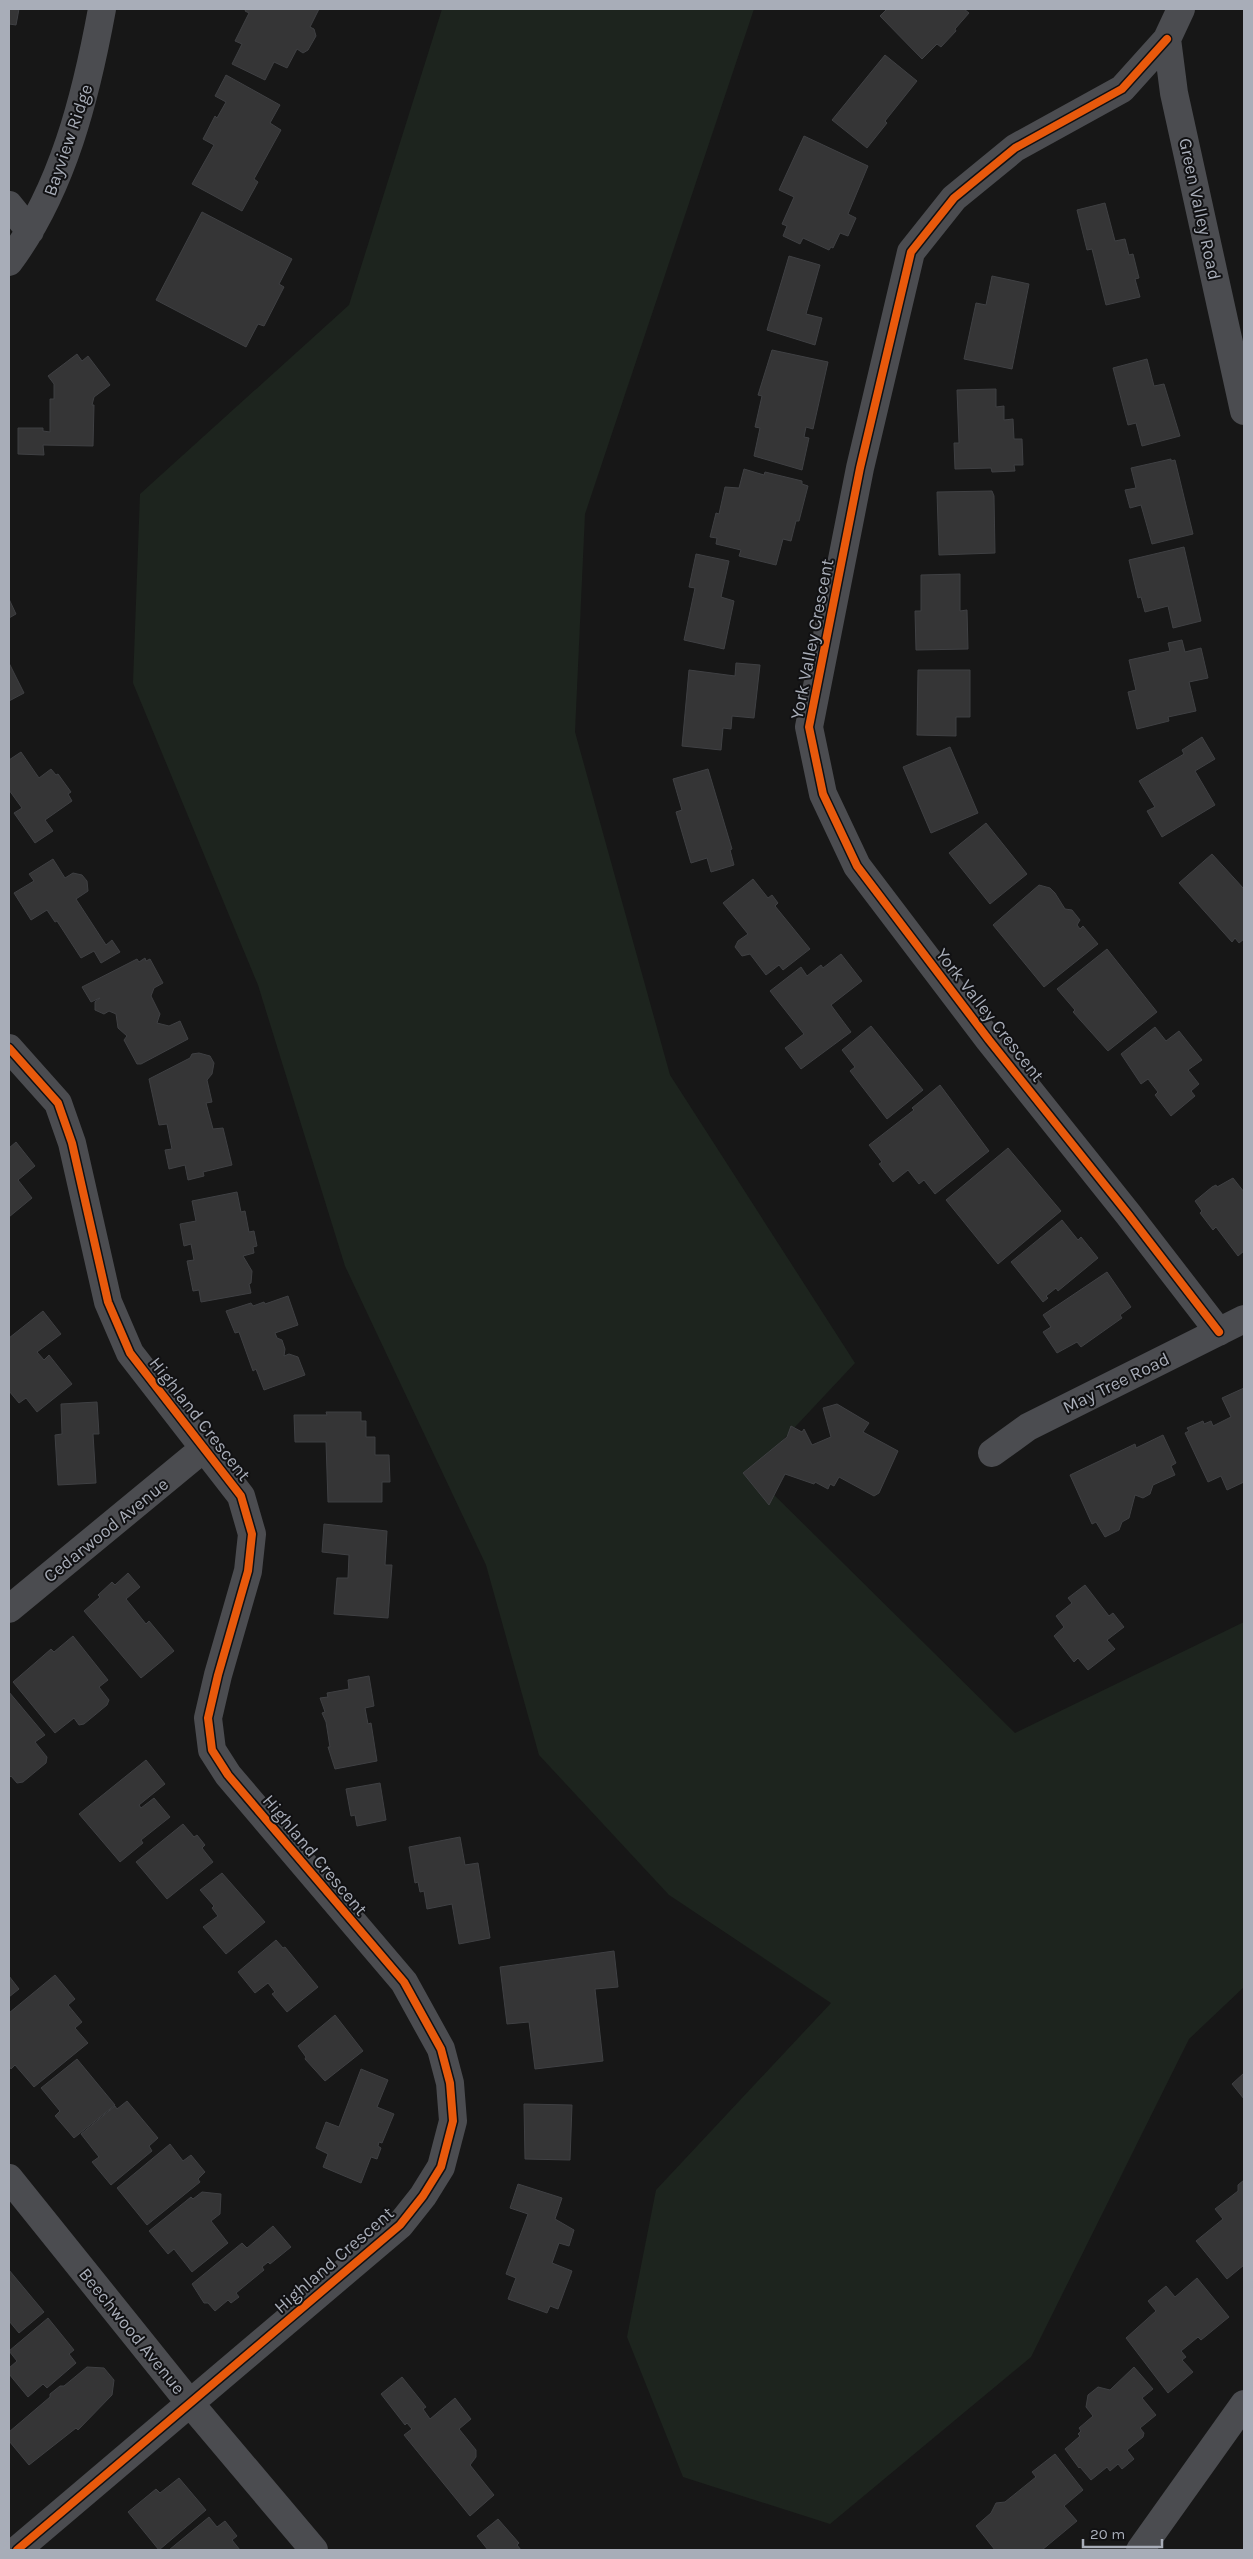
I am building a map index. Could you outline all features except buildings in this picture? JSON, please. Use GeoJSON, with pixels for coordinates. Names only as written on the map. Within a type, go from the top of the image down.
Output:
{"type":"FeatureCollection","features":[{"type":"Feature","properties":{"kind":"street","name":"Bayview Ridge"},"geometry":{"type":"LineString","coordinates":[[9,262],[48,200],[89,79],[102,9]]}},
{"type":"Feature","properties":{"kind":"street"},"geometry":{"type":"LineString","coordinates":[[1167,39],[1181,9]]}},
{"type":"Feature","properties":{"kind":"street","name":"Green Valley Road"},"geometry":{"type":"LineString","coordinates":[[1167,39],[1174,93],[1244,411]]}},
{"type":"Feature","properties":{"kind":"street","name":"York Valley Crescent"},"geometry":{"type":"LineString","coordinates":[[1167,39],[1122,88],[1015,148],[954,198],[911,252],[860,468],[810,727],[823,794],[857,866],[989,1040],[1128,1214],[1219,1332]]}},
{"type":"Feature","properties":{"kind":"street"},"geometry":{"type":"LineString","coordinates":[[9,205],[30,231]]}},
{"type":"Feature","properties":{"kind":"street","name":"Highland Crescent"},"geometry":{"type":"LineString","coordinates":[[9,1050],[58,1103],[72,1143],[108,1302],[130,1353],[241,1496],[252,1534],[248,1572],[218,1675],[208,1718],[212,1750],[228,1775],[404,1982],[442,2050],[450,2083],[453,2121],[440,2167],[423,2196],[400,2225],[189,2402],[17,2550]]}},
{"type":"Feature","properties":{"kind":"street","name":"May Tree Road"},"geometry":{"type":"LineString","coordinates":[[992,1453],[1028,1427],[1244,1319]]}},
{"type":"Feature","properties":{"kind":"street","name":"Cedarwood Avenue"},"geometry":{"type":"LineString","coordinates":[[9,1609],[203,1449]]}},
{"type":"Feature","properties":{"kind":"street","name":"Beechwood Avenue"},"geometry":{"type":"LineString","coordinates":[[9,2178],[189,2402],[314,2550]]}},
{"type":"Feature","properties":{"kind":"street"},"geometry":{"type":"LineString","coordinates":[[1140,2550],[1244,2404]]}},
{"type":"Feature","properties":{"kind":"shaded area"},"geometry":{"type":"Polygon","coordinates":[[[442,9],[754,9],[585,514],[575,732],[670,1075],[855,1363],[752,1473],[1015,1733],[1244,1622],[1244,1987],[1189,2039],[1031,2357],[830,2524],[683,2477],[627,2337],[656,2190],[831,2003],[669,1895],[539,1755],[486,1565],[345,1266],[258,985],[133,683],[140,494],[349,305],[442,9]]]}},
{"type":"Feature","properties":{"kind":"cycle path"},"geometry":{"type":"LineString","coordinates":[[1167,39],[1122,89],[1015,148],[954,198],[911,252],[860,468],[809,727],[823,794],[857,866],[989,1040],[1128,1214],[1219,1332]]}},
{"type":"Feature","properties":{"kind":"cycle path"},"geometry":{"type":"LineString","coordinates":[[9,1048],[58,1103],[72,1143],[108,1302],[130,1353],[241,1496],[252,1534],[248,1571],[218,1675],[208,1718],[212,1750],[228,1775],[404,1982],[441,2049],[450,2083],[453,2121],[441,2167],[423,2196],[400,2225],[17,2550]]}}]}
